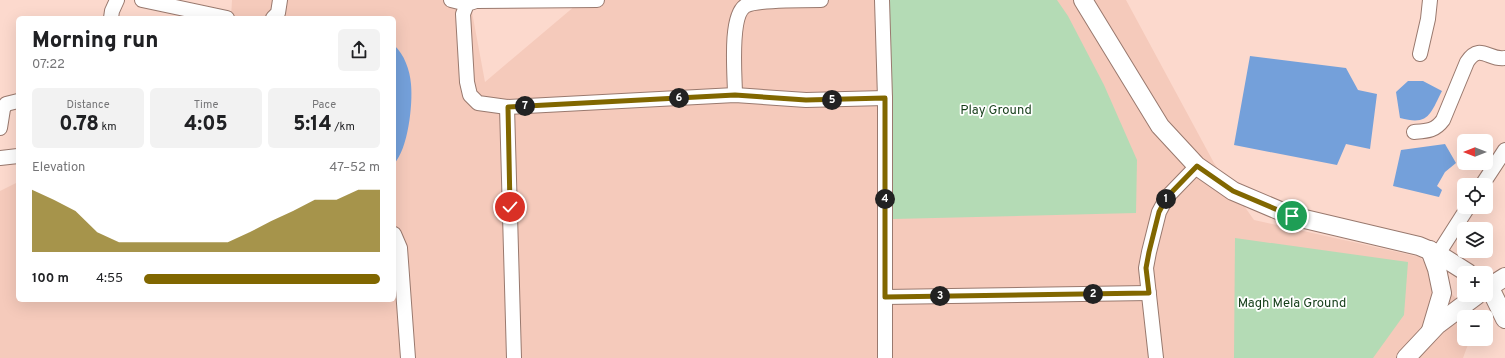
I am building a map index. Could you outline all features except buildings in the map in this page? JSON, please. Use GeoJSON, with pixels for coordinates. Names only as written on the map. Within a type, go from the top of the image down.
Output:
{"type":"FeatureCollection","features":[{"type":"Feature","properties":{"kind":"main road"},"geometry":{"type":"LineString","coordinates":[[1083,0],[1160,126],[1197,166],[1233,191],[1292,216],[1419,246],[1434,252],[1457,266]]}},
{"type":"Feature","properties":{"kind":"main road"},"geometry":{"type":"LineString","coordinates":[[1430,333],[1442,293],[1434,252]]}},
{"type":"Feature","properties":{"kind":"main road"},"geometry":{"type":"LineString","coordinates":[[1493,284],[1505,277]]}},
{"type":"Feature","properties":{"kind":"main road"},"geometry":{"type":"LineString","coordinates":[[1493,301],[1505,319]]}},
{"type":"Feature","properties":{"kind":"main road"},"geometry":{"type":"LineString","coordinates":[[1406,358],[1448,316],[1467,302]]}},
{"type":"Feature","properties":{"kind":"street"},"geometry":{"type":"LineString","coordinates":[[111,16],[117,0]]}},
{"type":"Feature","properties":{"kind":"street"},"geometry":{"type":"LineString","coordinates":[[142,0],[218,16]]}},
{"type":"Feature","properties":{"kind":"street"},"geometry":{"type":"LineString","coordinates":[[275,16],[278,13],[280,0]]}},
{"type":"Feature","properties":{"kind":"street"},"geometry":{"type":"LineString","coordinates":[[451,0],[466,4],[476,1],[597,0]]}},
{"type":"Feature","properties":{"kind":"street"},"geometry":{"type":"LineString","coordinates":[[735,95],[735,24],[740,10],[746,5],[769,2],[821,0]]}},
{"type":"Feature","properties":{"kind":"street"},"geometry":{"type":"LineString","coordinates":[[882,0],[885,98],[885,358]]}},
{"type":"Feature","properties":{"kind":"street"},"geometry":{"type":"LineString","coordinates":[[1420,54],[1428,19],[1430,0]]}},
{"type":"Feature","properties":{"kind":"street"},"geometry":{"type":"LineString","coordinates":[[466,4],[464,21],[467,82],[470,95],[478,103],[508,107],[735,95],[806,100],[885,98]]}},
{"type":"Feature","properties":{"kind":"street"},"geometry":{"type":"LineString","coordinates":[[1414,132],[1430,131],[1438,127],[1443,120],[1467,62],[1472,54],[1478,52],[1505,58]]}},
{"type":"Feature","properties":{"kind":"street"},"geometry":{"type":"LineString","coordinates":[[0,128],[3,108],[6,104],[16,102]]}},
{"type":"Feature","properties":{"kind":"street"},"geometry":{"type":"LineString","coordinates":[[508,107],[514,358]]}},
{"type":"Feature","properties":{"kind":"street"},"geometry":{"type":"LineString","coordinates":[[1487,178],[1505,150]]}},
{"type":"Feature","properties":{"kind":"street"},"geometry":{"type":"LineString","coordinates":[[0,158],[16,156]]}},
{"type":"Feature","properties":{"kind":"street"},"geometry":{"type":"LineString","coordinates":[[1156,358],[1146,268],[1149,252],[1159,212],[1167,197],[1197,166]]}},
{"type":"Feature","properties":{"kind":"street"},"geometry":{"type":"LineString","coordinates":[[1434,252],[1463,214]]}},
{"type":"Feature","properties":{"kind":"street"},"geometry":{"type":"LineString","coordinates":[[396,239],[400,248],[408,358]]}},
{"type":"Feature","properties":{"kind":"street"},"geometry":{"type":"LineString","coordinates":[[885,297],[1149,293]]}},
{"type":"Feature","properties":{"kind":"shaded area"},"geometry":{"type":"Polygon","coordinates":[[[232,0],[446,0],[450,6],[472,12],[485,82],[582,0],[1126,0],[1214,163],[1254,220],[1420,257],[1457,300],[1457,302],[1459,302],[1466,310],[1457,310],[1457,346],[1467,346],[1463,358],[0,358],[0,191],[16,183],[16,302],[396,302],[396,16],[231,16],[232,0]]]}},
{"type":"Feature","properties":{"kind":"green space","name":"Play Ground"},"geometry":{"type":"Polygon","coordinates":[[[886,0],[1057,0],[1068,16],[1104,85],[1137,160],[1136,213],[893,219],[886,0]]]}},
{"type":"Feature","properties":{"kind":"green space","name":"Magh Mela Ground"},"geometry":{"type":"Polygon","coordinates":[[[1235,238],[1408,262],[1404,315],[1373,358],[1234,358],[1235,238]]]}},
{"type":"Feature","properties":{"kind":"water"},"geometry":{"type":"Polygon","coordinates":[[[396,47],[404,58],[408,68],[411,93],[410,115],[406,138],[396,161],[396,47]]]}},
{"type":"Feature","properties":{"kind":"water"},"geometry":{"type":"Polygon","coordinates":[[[1250,56],[1346,68],[1358,90],[1377,94],[1370,149],[1346,144],[1337,165],[1234,145],[1250,56]]]}},
{"type":"Feature","properties":{"kind":"water"},"geometry":{"type":"Polygon","coordinates":[[[1408,81],[1423,81],[1442,91],[1431,112],[1423,119],[1410,120],[1400,118],[1396,92],[1408,81]]]}},
{"type":"Feature","properties":{"kind":"water"},"geometry":{"type":"Polygon","coordinates":[[[1445,144],[1456,163],[1445,172],[1437,186],[1442,190],[1439,197],[1393,186],[1401,150],[1445,144]]]}},
{"type":"Feature","properties":{"kind":"route"},"geometry":{"type":"LineString","coordinates":[[510,207],[508,107],[735,95],[806,100],[885,98],[885,297],[1149,293],[1146,268],[1159,212],[1167,197],[1197,166],[1233,191],[1292,216]]}}]}
